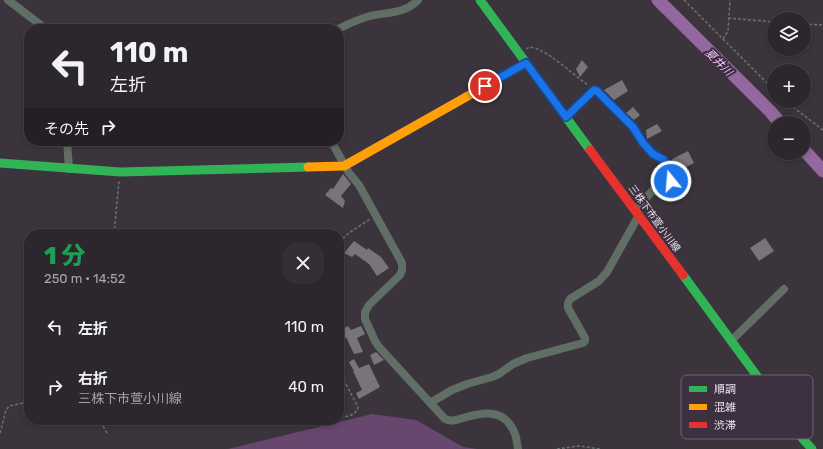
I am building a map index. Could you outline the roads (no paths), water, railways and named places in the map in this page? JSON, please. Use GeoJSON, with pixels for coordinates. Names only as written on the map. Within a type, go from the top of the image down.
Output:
{"type":"FeatureCollection","features":[{"type":"Feature","properties":{"kind":"main road","name":"三株下市萱小川線"},"geometry":{"type":"LineString","coordinates":[[480,0],[756,375]]}},
{"type":"Feature","properties":{"kind":"main road"},"geometry":{"type":"LineString","coordinates":[[0,163],[115,171],[344,166],[526,63]]}},
{"type":"Feature","properties":{"kind":"main road","name":"三株下市萱小川線"},"geometry":{"type":"LineString","coordinates":[[804,439],[812,449]]}},
{"type":"Feature","properties":{"kind":"street"},"geometry":{"type":"LineString","coordinates":[[8,0],[39,24]]}},
{"type":"Feature","properties":{"kind":"street"},"geometry":{"type":"LineString","coordinates":[[344,26],[356,20],[370,16],[406,9],[418,0]]}},
{"type":"Feature","properties":{"kind":"street"},"geometry":{"type":"LineString","coordinates":[[430,403],[452,390],[467,384],[492,378],[526,358],[583,343],[585,338],[568,308],[570,299],[599,280],[606,272],[637,212],[655,188],[671,181],[667,165],[664,160],[653,154],[643,143],[633,127],[597,91],[594,90],[566,117]]}},
{"type":"Feature","properties":{"kind":"street"},"geometry":{"type":"LineString","coordinates":[[67,146],[69,169]]}},
{"type":"Feature","properties":{"kind":"street"},"geometry":{"type":"LineString","coordinates":[[334,146],[344,166],[360,185],[402,263],[400,275],[369,305],[365,312],[365,319],[375,341],[445,419],[451,421],[489,413],[501,416],[508,422],[515,434],[518,449]]}},
{"type":"Feature","properties":{"kind":"street"},"geometry":{"type":"LineString","coordinates":[[731,341],[784,288]]}},
{"type":"Feature","properties":{"kind":"waterway","name":"夏井川"},"geometry":{"type":"LineString","coordinates":[[658,0],[774,116]]}},
{"type":"Feature","properties":{"kind":"waterway","name":"夏井川"},"geometry":{"type":"LineString","coordinates":[[811,158],[823,171]]}}]}
